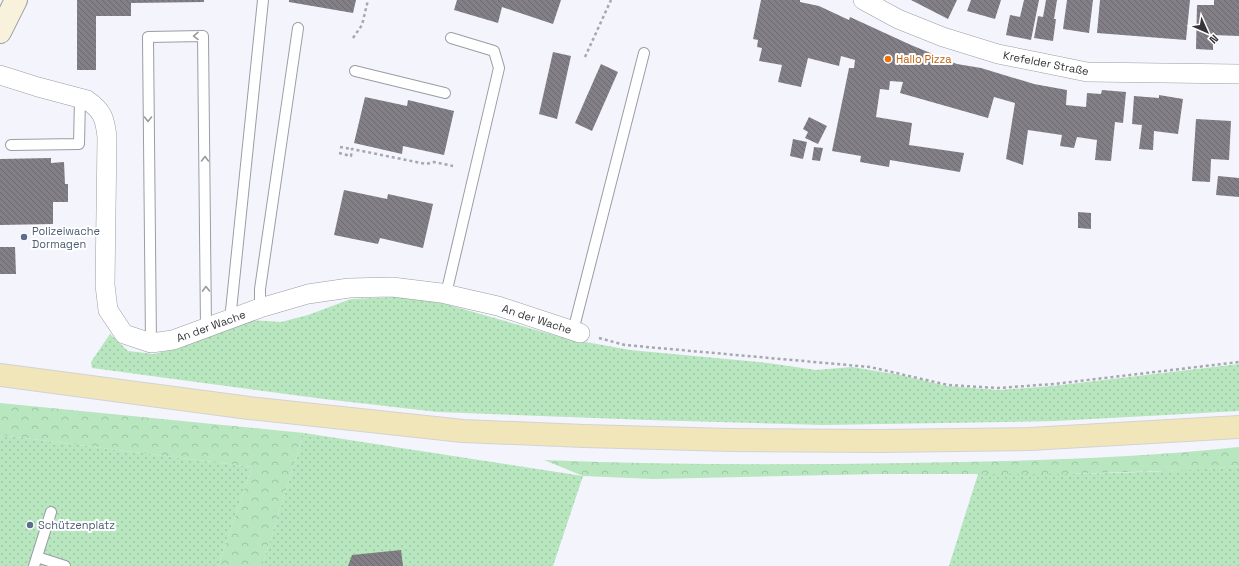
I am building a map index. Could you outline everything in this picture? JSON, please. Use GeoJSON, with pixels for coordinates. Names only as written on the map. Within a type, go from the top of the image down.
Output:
{"type":"FeatureCollection","features":[{"type":"Feature","properties":{"kind":"main road"},"geometry":{"type":"LineString","coordinates":[[0,32],[16,0]]}},
{"type":"Feature","properties":{"kind":"main road"},"geometry":{"type":"LineString","coordinates":[[0,375],[249,408],[463,431],[730,440],[896,441],[1030,439],[1239,427]]}},
{"type":"Feature","properties":{"kind":"street","name":"Krefelder Straße"},"geometry":{"type":"LineString","coordinates":[[863,0],[898,19],[943,38],[998,54],[1045,64],[1087,72],[1239,74]]}},
{"type":"Feature","properties":{"kind":"street","name":"An der Wache"},"geometry":{"type":"LineString","coordinates":[[0,75],[87,100],[94,105],[104,118],[107,137],[105,285],[108,310],[124,334],[151,343],[173,340],[260,308],[308,294],[348,288],[392,287],[446,294],[498,306],[576,332]]}},
{"type":"Feature","properties":{"kind":"lane"},"geometry":{"type":"LineString","coordinates":[[230,320],[264,0]]}},
{"type":"Feature","properties":{"kind":"lane"},"geometry":{"type":"LineString","coordinates":[[260,308],[260,289],[298,28]]}},
{"type":"Feature","properties":{"kind":"lane"},"geometry":{"type":"LineString","coordinates":[[151,343],[148,37],[204,36],[206,328]]}},
{"type":"Feature","properties":{"kind":"lane"},"geometry":{"type":"LineString","coordinates":[[446,294],[499,68],[494,51],[451,38]]}},
{"type":"Feature","properties":{"kind":"lane"},"geometry":{"type":"LineString","coordinates":[[576,332],[644,52]]}},
{"type":"Feature","properties":{"kind":"lane"},"geometry":{"type":"LineString","coordinates":[[355,71],[445,93]]}},
{"type":"Feature","properties":{"kind":"lane"},"geometry":{"type":"LineString","coordinates":[[11,145],[79,144],[80,98]]}},
{"type":"Feature","properties":{"kind":"lane"},"geometry":{"type":"LineString","coordinates":[[50,512],[35,562],[65,566]]}},
{"type":"Feature","properties":{"kind":"path"},"geometry":{"type":"LineString","coordinates":[[353,38],[362,25],[368,0]]}},
{"type":"Feature","properties":{"kind":"path"},"geometry":{"type":"LineString","coordinates":[[585,58],[610,0]]}},
{"type":"Feature","properties":{"kind":"path"},"geometry":{"type":"LineString","coordinates":[[340,147],[426,164],[434,162],[453,166]]}},
{"type":"Feature","properties":{"kind":"path"},"geometry":{"type":"LineString","coordinates":[[339,153],[351,156],[352,149]]}},
{"type":"Feature","properties":{"kind":"path"},"geometry":{"type":"LineString","coordinates":[[576,332],[625,345],[870,367],[948,385],[998,388],[1054,384],[1239,362]]}},
{"type":"Feature","properties":{"kind":"green space"},"geometry":{"type":"Polygon","coordinates":[[[398,297],[442,303],[564,338],[630,350],[768,363],[816,370],[852,367],[900,375],[947,386],[998,390],[1053,386],[1239,364],[1239,411],[1055,421],[823,425],[648,420],[438,412],[324,399],[92,368],[91,362],[110,334],[128,351],[154,354],[177,348],[252,320],[281,322],[308,315],[351,299],[398,297]]]}},
{"type":"Feature","properties":{"kind":"green space"},"geometry":{"type":"Polygon","coordinates":[[[0,403],[304,433],[262,566],[218,566],[252,467],[0,435],[0,403]]]}},
{"type":"Feature","properties":{"kind":"green space"},"geometry":{"type":"Polygon","coordinates":[[[304,433],[583,476],[553,566],[262,566],[304,433]]]}},
{"type":"Feature","properties":{"kind":"green space"},"geometry":{"type":"Polygon","coordinates":[[[0,435],[252,467],[218,566],[0,566],[0,435]]]}},
{"type":"Feature","properties":{"kind":"green space"},"geometry":{"type":"Polygon","coordinates":[[[1239,447],[1239,466],[1194,470],[1066,474],[880,474],[654,479],[583,476],[544,460],[726,464],[949,462],[1115,457],[1239,447]]]}},
{"type":"Feature","properties":{"kind":"green space"},"geometry":{"type":"Polygon","coordinates":[[[1239,466],[1239,566],[949,566],[978,474],[1076,474],[1206,469],[1239,466]]]}},
{"type":"Feature","properties":{"kind":"building"},"geometry":{"type":"Polygon","coordinates":[[[77,0],[204,0],[204,2],[131,3],[131,16],[96,16],[96,70],[77,70],[77,0]]]}},
{"type":"Feature","properties":{"kind":"building"},"geometry":{"type":"Polygon","coordinates":[[[289,0],[356,0],[353,13],[289,2],[289,0]]]}},
{"type":"Feature","properties":{"kind":"building"},"geometry":{"type":"Polygon","coordinates":[[[457,0],[561,0],[553,24],[502,7],[498,23],[454,10],[457,0]]]}},
{"type":"Feature","properties":{"kind":"building"},"geometry":{"type":"Polygon","coordinates":[[[761,0],[800,0],[800,2],[819,6],[849,20],[850,17],[957,64],[981,68],[1034,84],[1067,90],[1066,105],[1086,107],[1087,93],[1101,94],[1102,90],[1126,92],[1123,123],[1115,122],[1111,161],[1095,160],[1097,140],[1077,137],[1074,148],[1060,146],[1062,135],[1028,130],[1023,165],[1006,159],[1015,103],[994,97],[988,118],[900,93],[903,82],[890,81],[889,90],[880,89],[876,117],[912,123],[909,145],[964,153],[960,172],[890,160],[889,167],[860,162],[861,156],[832,151],[849,68],[854,68],[855,60],[841,56],[839,66],[808,58],[801,87],[778,82],[782,65],[759,61],[762,48],[757,47],[758,40],[753,39],[761,0]]]}},
{"type":"Feature","properties":{"kind":"building"},"geometry":{"type":"Polygon","coordinates":[[[911,0],[957,0],[948,19],[911,0]]]}},
{"type":"Feature","properties":{"kind":"building"},"geometry":{"type":"Polygon","coordinates":[[[971,0],[1001,0],[995,19],[967,11],[971,0]]]}},
{"type":"Feature","properties":{"kind":"building"},"geometry":{"type":"Polygon","coordinates":[[[1024,0],[1039,0],[1031,40],[1006,35],[1010,15],[1020,17],[1024,0]]]}},
{"type":"Feature","properties":{"kind":"building"},"geometry":{"type":"Polygon","coordinates":[[[1046,0],[1057,0],[1053,41],[1034,38],[1038,16],[1043,17],[1046,0]]]}},
{"type":"Feature","properties":{"kind":"building"},"geometry":{"type":"Polygon","coordinates":[[[1067,0],[1093,0],[1089,33],[1063,29],[1067,0]]]}},
{"type":"Feature","properties":{"kind":"building"},"geometry":{"type":"Polygon","coordinates":[[[1100,0],[1190,0],[1186,40],[1097,33],[1100,0]]]}},
{"type":"Feature","properties":{"kind":"building"},"geometry":{"type":"Polygon","coordinates":[[[1214,0],[1239,0],[1239,36],[1213,35],[1213,50],[1196,49],[1197,5],[1214,5],[1214,0]]]}},
{"type":"Feature","properties":{"kind":"building"},"geometry":{"type":"Polygon","coordinates":[[[553,52],[571,56],[557,119],[539,114],[553,52]]]}},
{"type":"Feature","properties":{"kind":"building"},"geometry":{"type":"Polygon","coordinates":[[[601,64],[618,72],[592,131],[575,123],[601,64]]]}},
{"type":"Feature","properties":{"kind":"building"},"geometry":{"type":"Polygon","coordinates":[[[1159,95],[1183,99],[1178,134],[1154,131],[1153,150],[1139,149],[1142,125],[1132,124],[1134,96],[1159,98],[1159,95]]]}},
{"type":"Feature","properties":{"kind":"building"},"geometry":{"type":"Polygon","coordinates":[[[365,97],[407,106],[408,100],[454,111],[444,155],[403,146],[402,154],[354,143],[365,97]]]}},
{"type":"Feature","properties":{"kind":"building"},"geometry":{"type":"Polygon","coordinates":[[[809,117],[827,126],[818,144],[805,138],[808,132],[803,129],[809,117]]]}},
{"type":"Feature","properties":{"kind":"building"},"geometry":{"type":"Polygon","coordinates":[[[1196,119],[1231,121],[1229,160],[1211,159],[1210,182],[1192,181],[1196,119]]]}},
{"type":"Feature","properties":{"kind":"building"},"geometry":{"type":"Polygon","coordinates":[[[793,139],[807,142],[803,159],[790,156],[793,139]]]}},
{"type":"Feature","properties":{"kind":"building"},"geometry":{"type":"Polygon","coordinates":[[[814,147],[823,148],[820,161],[812,160],[814,147]]]}},
{"type":"Feature","properties":{"kind":"building"},"geometry":{"type":"Polygon","coordinates":[[[51,158],[51,163],[64,162],[65,184],[68,184],[68,202],[53,202],[53,224],[0,225],[0,159],[51,158]]]}},
{"type":"Feature","properties":{"kind":"building"},"geometry":{"type":"Polygon","coordinates":[[[1218,176],[1239,178],[1239,197],[1216,195],[1218,176]]]}},
{"type":"Feature","properties":{"kind":"building"},"geometry":{"type":"Polygon","coordinates":[[[344,190],[387,199],[388,194],[433,204],[423,248],[380,238],[378,244],[334,235],[344,190]]]}},
{"type":"Feature","properties":{"kind":"building"},"geometry":{"type":"Polygon","coordinates":[[[1078,212],[1091,213],[1091,229],[1078,228],[1078,212]]]}},
{"type":"Feature","properties":{"kind":"building"},"geometry":{"type":"Polygon","coordinates":[[[0,247],[15,247],[16,274],[0,274],[0,247]]]}},
{"type":"Feature","properties":{"kind":"building"},"geometry":{"type":"Polygon","coordinates":[[[401,550],[403,566],[348,566],[352,555],[401,550]]]}},
{"type":"Feature","properties":{"kind":"place","name":"Hallo Pizza"},"geometry":{"type":"Point","coordinates":[888,59]}},
{"type":"Feature","properties":{"kind":"place","name":"Polizeiwache Dormagen"},"geometry":{"type":"Point","coordinates":[24,237]}},
{"type":"Feature","properties":{"kind":"place","name":"Schützenplatz"},"geometry":{"type":"Point","coordinates":[30,525]}}]}
